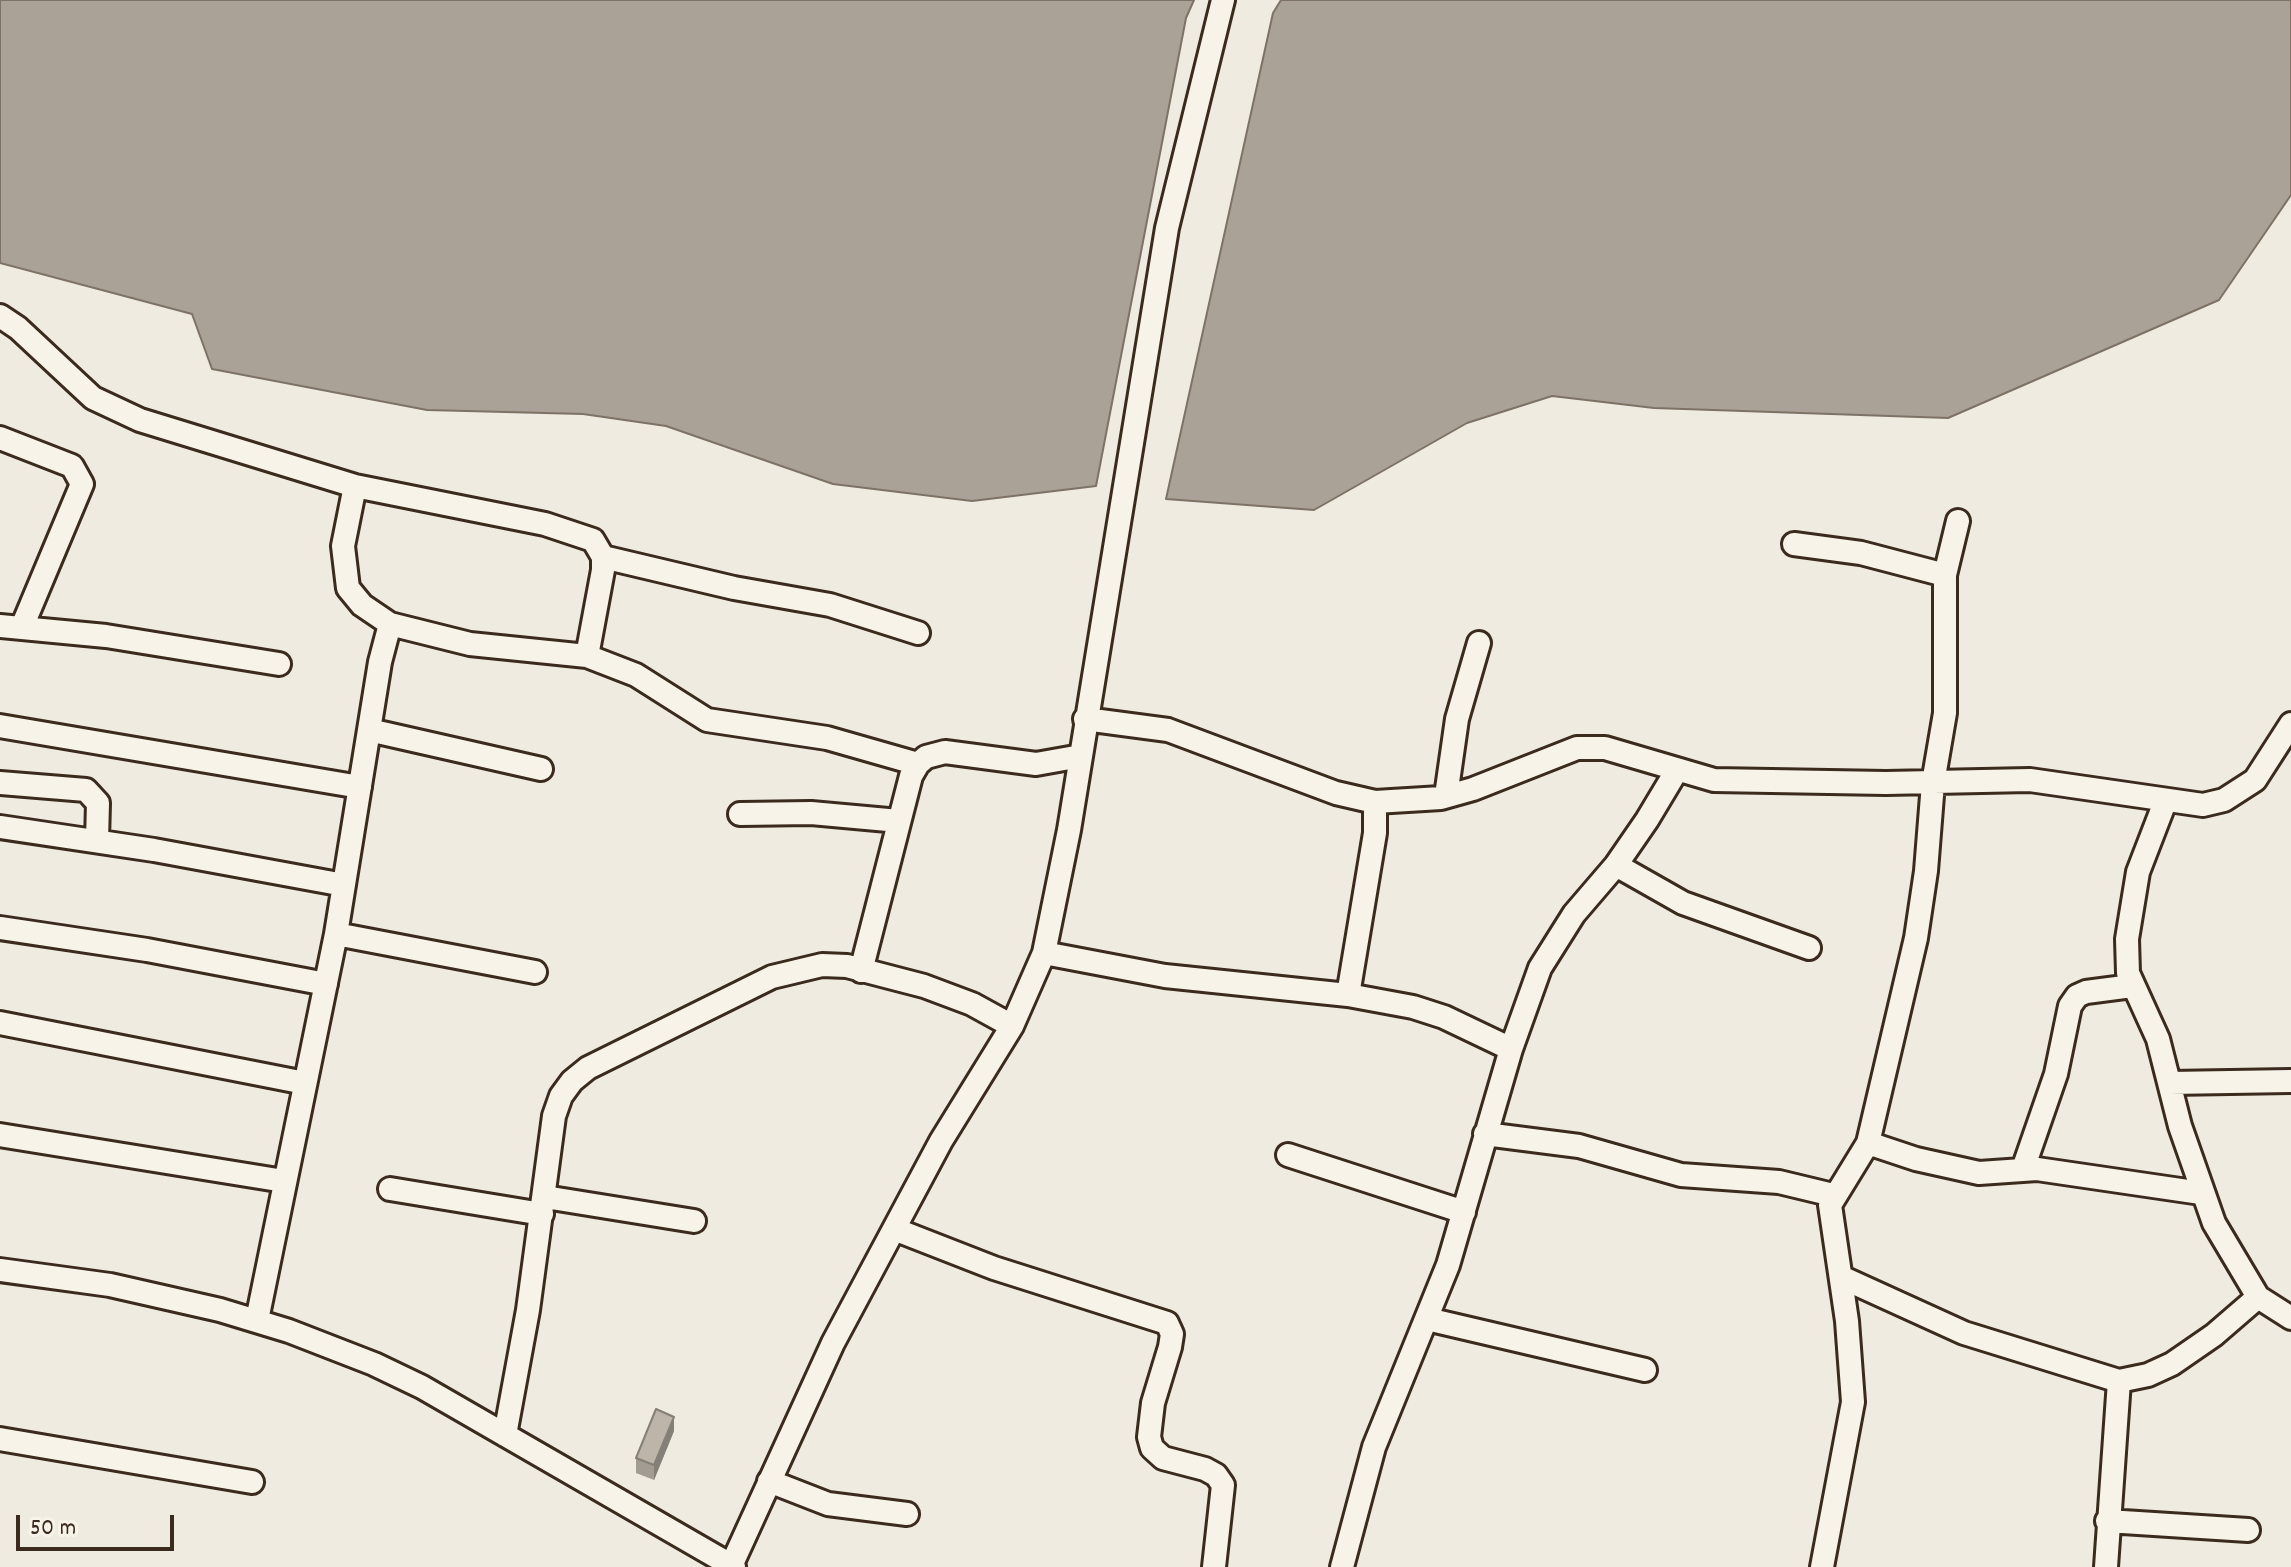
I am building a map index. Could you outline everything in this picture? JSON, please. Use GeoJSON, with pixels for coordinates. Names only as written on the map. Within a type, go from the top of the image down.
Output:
{"type":"FeatureCollection","features":[{"type":"Feature","properties":{"kind":"street"},"geometry":{"type":"LineString","coordinates":[[0,1270],[110,1285],[257,1320],[374,1364],[422,1387],[732,1566],[833,1343],[941,1141],[1012,1026],[1044,953],[1081,756],[1167,228],[1223,0]]}},
{"type":"Feature","properties":{"kind":"street"},"geometry":{"type":"LineString","coordinates":[[0,316],[18,328],[93,398],[112,410],[355,486],[583,535],[593,540],[603,557],[587,656]]}},
{"type":"Feature","properties":{"kind":"street"},"geometry":{"type":"LineString","coordinates":[[0,438],[72,466],[82,484],[11,627],[106,636],[279,664]]}},
{"type":"Feature","properties":{"kind":"street"},"geometry":{"type":"LineString","coordinates":[[355,486],[343,546],[348,588],[362,605],[390,624],[498,649],[587,656],[636,675],[707,720],[827,738],[918,764]]}},
{"type":"Feature","properties":{"kind":"street"},"geometry":{"type":"LineString","coordinates":[[1822,1567],[1853,1402],[1841,1277],[1829,1217],[1833,1195],[1854,1170],[1868,1143],[1918,926],[1933,783],[1945,713],[1945,575],[1958,521]]}},
{"type":"Feature","properties":{"kind":"street"},"geometry":{"type":"LineString","coordinates":[[1794,544],[1861,553],[1945,575]]}},
{"type":"Feature","properties":{"kind":"street"},"geometry":{"type":"LineString","coordinates":[[603,557],[734,588],[830,605],[918,633]]}},
{"type":"Feature","properties":{"kind":"street"},"geometry":{"type":"LineString","coordinates":[[257,1320],[336,934],[369,730],[390,624]]}},
{"type":"Feature","properties":{"kind":"street"},"geometry":{"type":"LineString","coordinates":[[1446,796],[1457,719],[1479,643]]}},
{"type":"Feature","properties":{"kind":"street"},"geometry":{"type":"LineString","coordinates":[[1085,719],[1168,730],[1336,793],[1375,802],[1446,796],[1577,748],[1605,748],[1714,780],[1933,783],[2030,780],[2165,802],[2203,805],[2242,791],[2267,766],[2291,724]]}},
{"type":"Feature","properties":{"kind":"street"},"geometry":{"type":"LineString","coordinates":[[0,726],[360,787]]}},
{"type":"Feature","properties":{"kind":"street"},"geometry":{"type":"LineString","coordinates":[[369,730],[541,769]]}},
{"type":"Feature","properties":{"kind":"street"},"geometry":{"type":"LineString","coordinates":[[861,971],[911,776],[918,764],[926,757],[945,752],[1036,764],[1081,756]]}},
{"type":"Feature","properties":{"kind":"street"},"geometry":{"type":"LineString","coordinates":[[1342,1567],[1378,1435],[1427,1319],[1464,1212],[1511,1049],[1540,968],[1553,943],[1616,865],[1677,770]]}},
{"type":"Feature","properties":{"kind":"street"},"geometry":{"type":"LineString","coordinates":[[0,783],[86,790],[98,803],[97,841]]}},
{"type":"Feature","properties":{"kind":"street"},"geometry":{"type":"LineString","coordinates":[[1348,995],[1375,833],[1375,802]]}},
{"type":"Feature","properties":{"kind":"street"},"geometry":{"type":"LineString","coordinates":[[2165,802],[2146,848],[2134,897],[2126,959],[2132,986],[2158,1039],[2201,1193],[2238,1267],[2258,1297],[2291,1318]]}},
{"type":"Feature","properties":{"kind":"street"},"geometry":{"type":"LineString","coordinates":[[740,814],[811,813],[899,821]]}},
{"type":"Feature","properties":{"kind":"street"},"geometry":{"type":"LineString","coordinates":[[0,827],[344,885]]}},
{"type":"Feature","properties":{"kind":"street"},"geometry":{"type":"LineString","coordinates":[[1616,865],[1696,908],[1809,948]]}},
{"type":"Feature","properties":{"kind":"street"},"geometry":{"type":"LineString","coordinates":[[0,928],[163,953],[326,984]]}},
{"type":"Feature","properties":{"kind":"street"},"geometry":{"type":"LineString","coordinates":[[336,934],[535,972]]}},
{"type":"Feature","properties":{"kind":"street"},"geometry":{"type":"LineString","coordinates":[[1044,953],[1165,976],[1348,995],[1413,1007],[1444,1017],[1511,1049]]}},
{"type":"Feature","properties":{"kind":"street"},"geometry":{"type":"LineString","coordinates":[[505,1435],[544,1206],[552,1128],[561,1096],[588,1068],[772,977],[822,965],[861,971],[949,995],[1012,1026]]}},
{"type":"Feature","properties":{"kind":"street"},"geometry":{"type":"LineString","coordinates":[[2023,1169],[2056,1074],[2070,1006],[2077,996],[2086,992],[2132,986]]}},
{"type":"Feature","properties":{"kind":"street"},"geometry":{"type":"LineString","coordinates":[[0,1023],[305,1083]]}},
{"type":"Feature","properties":{"kind":"street"},"geometry":{"type":"LineString","coordinates":[[2170,1083],[2291,1081]]}},
{"type":"Feature","properties":{"kind":"street"},"geometry":{"type":"LineString","coordinates":[[1485,1134],[1579,1146],[1681,1175],[1779,1182],[1833,1195]]}},
{"type":"Feature","properties":{"kind":"street"},"geometry":{"type":"LineString","coordinates":[[0,1135],[284,1181]]}},
{"type":"Feature","properties":{"kind":"street"},"geometry":{"type":"LineString","coordinates":[[1868,1143],[1979,1173],[2023,1169],[2201,1193]]}},
{"type":"Feature","properties":{"kind":"street"},"geometry":{"type":"LineString","coordinates":[[1288,1155],[1464,1212]]}},
{"type":"Feature","properties":{"kind":"street"},"geometry":{"type":"LineString","coordinates":[[390,1189],[694,1221]]}},
{"type":"Feature","properties":{"kind":"street"},"geometry":{"type":"LineString","coordinates":[[894,1229],[994,1268],[1167,1323],[1172,1334],[1170,1347],[1151,1412],[1149,1437],[1152,1448],[1163,1458],[1205,1469],[1216,1475],[1223,1485],[1214,1567]]}},
{"type":"Feature","properties":{"kind":"street"},"geometry":{"type":"LineString","coordinates":[[1841,1277],[1964,1333],[2119,1381],[2148,1375],[2172,1364],[2214,1335],[2258,1297]]}},
{"type":"Feature","properties":{"kind":"street"},"geometry":{"type":"LineString","coordinates":[[1427,1319],[1645,1370]]}},
{"type":"Feature","properties":{"kind":"street"},"geometry":{"type":"LineString","coordinates":[[2106,1567],[2119,1381]]}},
{"type":"Feature","properties":{"kind":"street"},"geometry":{"type":"LineString","coordinates":[[0,1439],[252,1482]]}},
{"type":"Feature","properties":{"kind":"street"},"geometry":{"type":"LineString","coordinates":[[769,1481],[828,1504],[907,1514]]}},
{"type":"Feature","properties":{"kind":"street"},"geometry":{"type":"LineString","coordinates":[[2107,1521],[2248,1530]]}},
{"type":"Feature","properties":{"kind":"shaded area"},"geometry":{"type":"Polygon","coordinates":[[[0,0],[1194,0],[1186,18],[1096,486],[972,501],[833,484],[666,426],[583,414],[427,410],[212,369],[192,314],[0,263],[0,0]]]}},
{"type":"Feature","properties":{"kind":"shaded area"},"geometry":{"type":"Polygon","coordinates":[[[1281,0],[2291,0],[2291,195],[2219,300],[1948,418],[1654,408],[1552,396],[1467,423],[1314,510],[1166,499],[1273,13],[1281,0]]]}},
{"type":"Feature","properties":{"kind":"building"},"geometry":{"type":"Polygon","coordinates":[[[656,1409],[674,1417],[654,1465],[636,1458],[656,1409]]]}}]}
